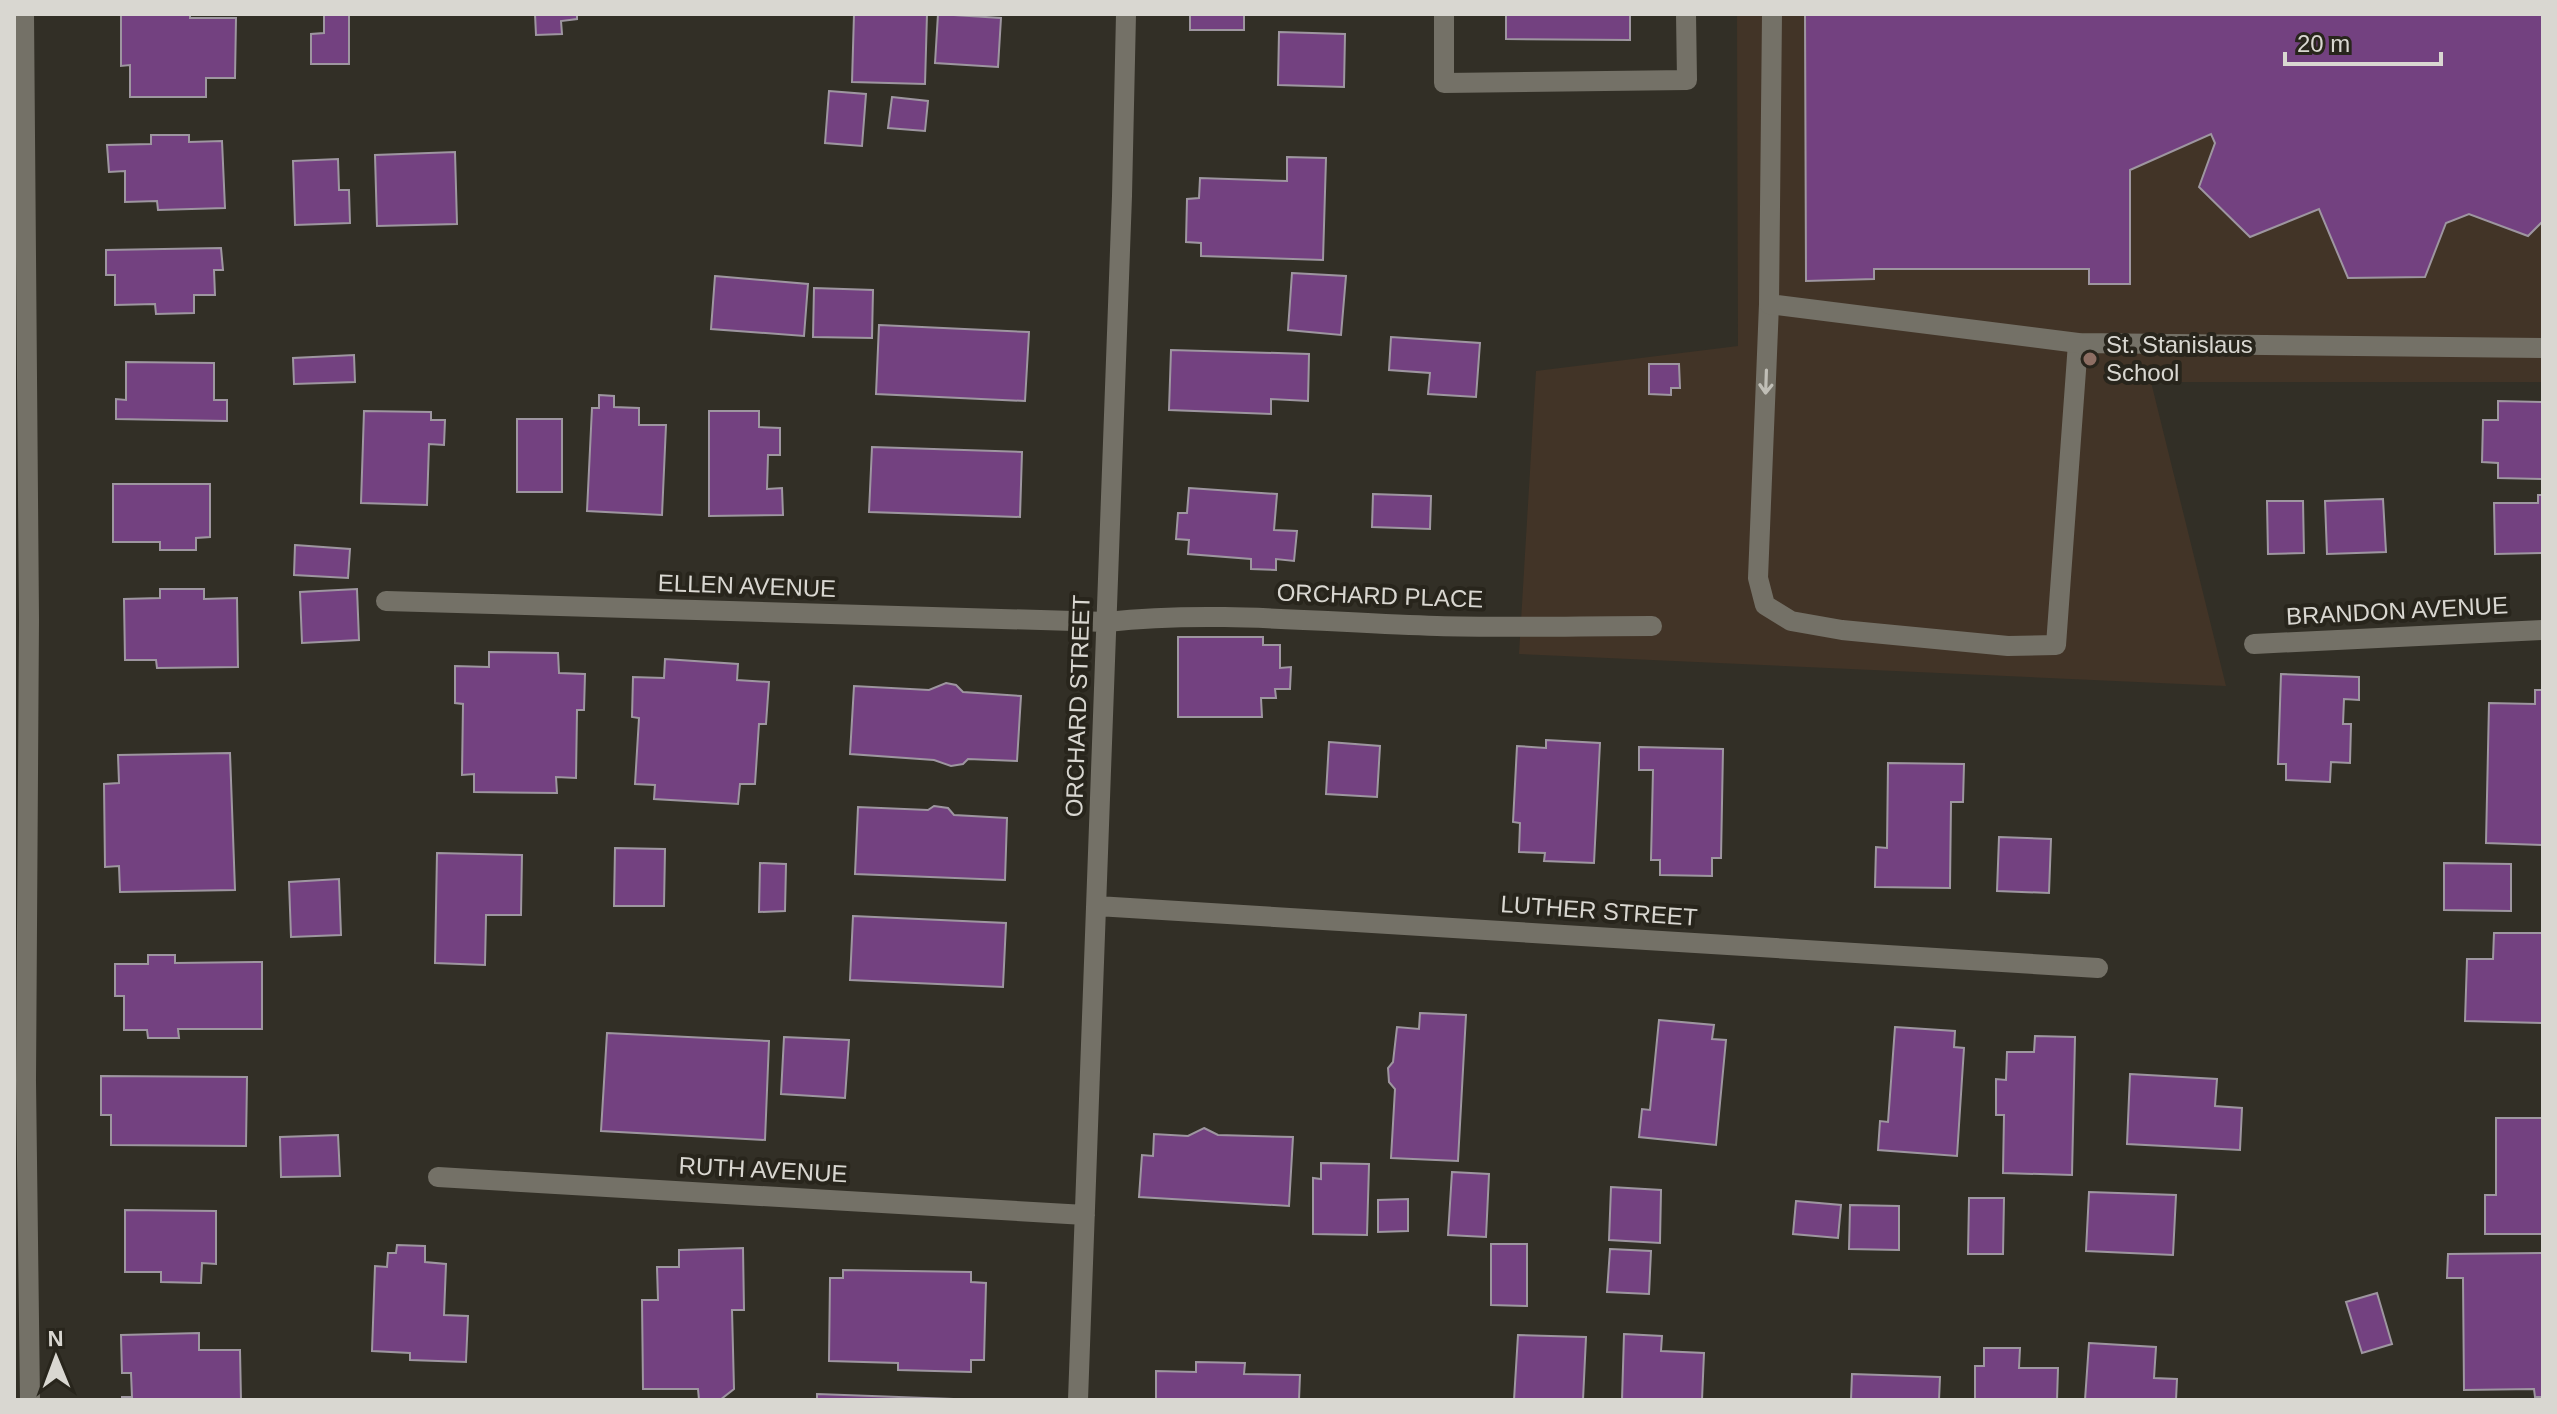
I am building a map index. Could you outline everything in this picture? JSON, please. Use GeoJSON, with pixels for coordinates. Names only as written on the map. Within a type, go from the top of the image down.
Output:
{"type":"FeatureCollection","features":[{"type":"Feature","properties":{"kind":"street"},"geometry":{"type":"LineString","coordinates":[[24,14],[20,217],[21,620],[30,1400]]}},
{"type":"Feature","properties":{"kind":"street","name":"ORCHARD STREET"},"geometry":{"type":"LineString","coordinates":[[1078,1400],[1126,14]]}},
{"type":"Feature","properties":{"kind":"street"},"geometry":{"type":"LineString","coordinates":[[1444,14],[1444,83],[1687,80],[1686,14]]}},
{"type":"Feature","properties":{"kind":"street"},"geometry":{"type":"LineString","coordinates":[[1772,14],[1769,304],[1758,578],[1765,605],[1791,621],[1842,630],[2008,646],[2056,645],[2078,343]]}},
{"type":"Feature","properties":{"kind":"street"},"geometry":{"type":"LineString","coordinates":[[1769,304],[2078,343],[2543,348]]}},
{"type":"Feature","properties":{"kind":"street","name":"ELLEN AVENUE"},"geometry":{"type":"LineString","coordinates":[[386,601],[1107,622]]}},
{"type":"Feature","properties":{"kind":"street","name":"ORCHARD PLACE"},"geometry":{"type":"LineString","coordinates":[[1107,622],[1151,617],[1230,617],[1438,626],[1652,626]]}},
{"type":"Feature","properties":{"kind":"street","name":"BRANDON AVENUE"},"geometry":{"type":"LineString","coordinates":[[2254,644],[2543,630]]}},
{"type":"Feature","properties":{"kind":"street","name":"LUTHER STREET"},"geometry":{"type":"LineString","coordinates":[[1097,906],[2098,968]]}},
{"type":"Feature","properties":{"kind":"street","name":"RUTH AVENUE"},"geometry":{"type":"LineString","coordinates":[[438,1177],[1085,1215]]}},
{"type":"Feature","properties":{"kind":"shaded area","name":"St. Stanislaus School"},"geometry":{"type":"Polygon","coordinates":[[[1737,14],[2543,14],[2543,382],[2151,382],[2226,686],[1519,654],[1536,371],[1738,346],[1737,14]]]}},
{"type":"Feature","properties":{"kind":"building"},"geometry":{"type":"Polygon","coordinates":[[[121,14],[236,18],[235,78],[206,78],[206,97],[130,97],[130,65],[121,66],[121,14]]]}},
{"type":"Feature","properties":{"kind":"building"},"geometry":{"type":"Polygon","coordinates":[[[324,14],[349,14],[349,64],[311,64],[311,34],[324,33],[324,14]]]}},
{"type":"Feature","properties":{"kind":"building"},"geometry":{"type":"Polygon","coordinates":[[[535,14],[577,14],[577,19],[561,21],[562,34],[536,35],[535,14]]]}},
{"type":"Feature","properties":{"kind":"building"},"geometry":{"type":"Polygon","coordinates":[[[854,14],[927,14],[925,84],[852,82],[854,14]]]}},
{"type":"Feature","properties":{"kind":"building"},"geometry":{"type":"Polygon","coordinates":[[[938,14],[1001,18],[998,67],[935,63],[938,14]]]}},
{"type":"Feature","properties":{"kind":"building"},"geometry":{"type":"Polygon","coordinates":[[[1190,14],[1244,14],[1244,30],[1190,30],[1190,14]]]}},
{"type":"Feature","properties":{"kind":"building"},"geometry":{"type":"Polygon","coordinates":[[[1506,14],[1630,14],[1630,40],[1506,39],[1506,14]]]}},
{"type":"Feature","properties":{"kind":"building"},"geometry":{"type":"Polygon","coordinates":[[[1805,14],[2543,14],[2543,221],[2528,236],[2469,214],[2446,223],[2425,277],[2348,278],[2319,209],[2250,237],[2199,187],[2215,143],[2211,134],[2130,170],[2130,284],[2089,284],[2089,269],[1874,269],[1874,279],[1806,281],[1805,14]]]}},
{"type":"Feature","properties":{"kind":"building"},"geometry":{"type":"Polygon","coordinates":[[[1279,32],[1345,34],[1344,87],[1278,85],[1279,32]]]}},
{"type":"Feature","properties":{"kind":"building"},"geometry":{"type":"Polygon","coordinates":[[[829,91],[866,94],[862,146],[825,143],[829,91]]]}},
{"type":"Feature","properties":{"kind":"building"},"geometry":{"type":"Polygon","coordinates":[[[892,97],[928,101],[925,131],[888,128],[892,97]]]}},
{"type":"Feature","properties":{"kind":"building"},"geometry":{"type":"Polygon","coordinates":[[[151,135],[189,135],[189,142],[222,141],[225,208],[158,210],[157,201],[125,202],[125,171],[109,172],[107,145],[151,144],[151,135]]]}},
{"type":"Feature","properties":{"kind":"building"},"geometry":{"type":"Polygon","coordinates":[[[455,152],[457,224],[377,226],[375,155],[455,152]]]}},
{"type":"Feature","properties":{"kind":"building"},"geometry":{"type":"Polygon","coordinates":[[[1287,157],[1326,158],[1323,260],[1201,256],[1201,243],[1186,242],[1187,199],[1199,198],[1200,178],[1287,181],[1287,157]]]}},
{"type":"Feature","properties":{"kind":"building"},"geometry":{"type":"Polygon","coordinates":[[[338,159],[339,190],[349,190],[350,223],[295,225],[293,161],[338,159]]]}},
{"type":"Feature","properties":{"kind":"building"},"geometry":{"type":"Polygon","coordinates":[[[221,248],[223,270],[214,270],[215,295],[194,295],[194,313],[156,314],[155,304],[115,305],[115,275],[106,275],[106,250],[221,248]]]}},
{"type":"Feature","properties":{"kind":"building"},"geometry":{"type":"Polygon","coordinates":[[[1292,273],[1346,276],[1341,335],[1288,330],[1292,273]]]}},
{"type":"Feature","properties":{"kind":"building"},"geometry":{"type":"Polygon","coordinates":[[[715,276],[808,284],[804,336],[711,329],[715,276]]]}},
{"type":"Feature","properties":{"kind":"building"},"geometry":{"type":"Polygon","coordinates":[[[814,288],[873,290],[872,338],[813,337],[814,288]]]}},
{"type":"Feature","properties":{"kind":"building"},"geometry":{"type":"Polygon","coordinates":[[[879,325],[1029,332],[1025,401],[876,394],[879,325]]]}},
{"type":"Feature","properties":{"kind":"building"},"geometry":{"type":"Polygon","coordinates":[[[1391,337],[1480,343],[1476,397],[1428,394],[1430,373],[1389,370],[1391,337]]]}},
{"type":"Feature","properties":{"kind":"building"},"geometry":{"type":"Polygon","coordinates":[[[1171,350],[1309,354],[1308,401],[1271,399],[1271,414],[1169,410],[1171,350]]]}},
{"type":"Feature","properties":{"kind":"building"},"geometry":{"type":"Polygon","coordinates":[[[354,355],[355,382],[294,384],[293,358],[354,355]]]}},
{"type":"Feature","properties":{"kind":"building"},"geometry":{"type":"Polygon","coordinates":[[[126,362],[214,363],[214,400],[227,400],[227,421],[116,419],[116,399],[126,400],[126,362]]]}},
{"type":"Feature","properties":{"kind":"building"},"geometry":{"type":"Polygon","coordinates":[[[1649,364],[1679,364],[1680,388],[1671,388],[1671,395],[1649,394],[1649,364]]]}},
{"type":"Feature","properties":{"kind":"building"},"geometry":{"type":"Polygon","coordinates":[[[599,395],[614,396],[614,407],[639,408],[639,425],[666,425],[662,515],[587,511],[592,408],[599,408],[599,395]]]}},
{"type":"Feature","properties":{"kind":"building"},"geometry":{"type":"Polygon","coordinates":[[[2498,401],[2543,402],[2543,479],[2498,478],[2498,463],[2482,462],[2483,420],[2498,420],[2498,401]]]}},
{"type":"Feature","properties":{"kind":"building"},"geometry":{"type":"Polygon","coordinates":[[[364,411],[431,412],[431,420],[445,420],[444,445],[429,444],[427,505],[361,503],[364,411]]]}},
{"type":"Feature","properties":{"kind":"building"},"geometry":{"type":"Polygon","coordinates":[[[709,411],[759,411],[759,427],[780,428],[780,455],[768,455],[767,489],[782,488],[783,515],[709,516],[709,411]]]}},
{"type":"Feature","properties":{"kind":"building"},"geometry":{"type":"Polygon","coordinates":[[[517,419],[562,419],[562,492],[517,492],[517,419]]]}},
{"type":"Feature","properties":{"kind":"building"},"geometry":{"type":"Polygon","coordinates":[[[872,447],[1022,452],[1020,517],[869,512],[872,447]]]}},
{"type":"Feature","properties":{"kind":"building"},"geometry":{"type":"Polygon","coordinates":[[[113,484],[210,484],[210,537],[196,538],[196,550],[160,550],[160,542],[113,542],[113,484]]]}},
{"type":"Feature","properties":{"kind":"building"},"geometry":{"type":"Polygon","coordinates":[[[1189,488],[1277,494],[1274,530],[1297,531],[1294,561],[1276,559],[1276,570],[1251,569],[1251,559],[1188,554],[1189,540],[1176,539],[1178,513],[1187,513],[1189,488]]]}},
{"type":"Feature","properties":{"kind":"building"},"geometry":{"type":"Polygon","coordinates":[[[1373,494],[1431,496],[1430,529],[1372,527],[1373,494]]]}},
{"type":"Feature","properties":{"kind":"building"},"geometry":{"type":"Polygon","coordinates":[[[2538,495],[2543,495],[2543,553],[2495,554],[2494,503],[2538,503],[2538,495]]]}},
{"type":"Feature","properties":{"kind":"building"},"geometry":{"type":"Polygon","coordinates":[[[2383,499],[2386,552],[2327,554],[2325,501],[2383,499]]]}},
{"type":"Feature","properties":{"kind":"building"},"geometry":{"type":"Polygon","coordinates":[[[2267,501],[2303,501],[2304,553],[2268,554],[2267,501]]]}},
{"type":"Feature","properties":{"kind":"building"},"geometry":{"type":"Polygon","coordinates":[[[295,545],[350,549],[348,578],[294,575],[295,545]]]}},
{"type":"Feature","properties":{"kind":"building"},"geometry":{"type":"Polygon","coordinates":[[[160,589],[204,589],[204,599],[237,598],[238,667],[157,668],[156,660],[125,660],[124,599],[160,598],[160,589]]]}},
{"type":"Feature","properties":{"kind":"building"},"geometry":{"type":"Polygon","coordinates":[[[357,589],[359,640],[302,643],[300,592],[357,589]]]}},
{"type":"Feature","properties":{"kind":"building"},"geometry":{"type":"Polygon","coordinates":[[[1178,637],[1263,637],[1263,645],[1280,645],[1280,668],[1291,667],[1290,689],[1275,689],[1276,698],[1261,698],[1262,717],[1178,717],[1178,637]]]}},
{"type":"Feature","properties":{"kind":"building"},"geometry":{"type":"Polygon","coordinates":[[[489,652],[558,653],[559,673],[585,674],[584,710],[577,710],[576,778],[556,777],[557,793],[474,792],[474,774],[462,775],[463,704],[455,703],[455,666],[489,667],[489,652]]]}},
{"type":"Feature","properties":{"kind":"building"},"geometry":{"type":"Polygon","coordinates":[[[665,659],[738,664],[737,680],[769,682],[766,724],[759,724],[755,784],[740,784],[738,804],[654,799],[655,785],[635,784],[639,718],[632,717],[633,677],[664,678],[665,659]]]}},
{"type":"Feature","properties":{"kind":"building"},"geometry":{"type":"Polygon","coordinates":[[[2281,674],[2359,677],[2359,700],[2344,699],[2343,724],[2351,724],[2350,763],[2331,762],[2330,782],[2286,780],[2286,764],[2278,764],[2281,674]]]}},
{"type":"Feature","properties":{"kind":"building"},"geometry":{"type":"Polygon","coordinates":[[[946,683],[956,685],[963,692],[1021,696],[1017,761],[968,759],[963,764],[951,766],[934,760],[850,754],[854,686],[929,690],[946,683]]]}},
{"type":"Feature","properties":{"kind":"building"},"geometry":{"type":"Polygon","coordinates":[[[2535,690],[2543,690],[2543,845],[2486,843],[2489,703],[2535,704],[2535,690]]]}},
{"type":"Feature","properties":{"kind":"building"},"geometry":{"type":"Polygon","coordinates":[[[1546,740],[1600,743],[1594,863],[1544,861],[1545,853],[1519,852],[1520,823],[1513,822],[1517,746],[1546,748],[1546,740]]]}},
{"type":"Feature","properties":{"kind":"building"},"geometry":{"type":"Polygon","coordinates":[[[1329,742],[1380,746],[1377,797],[1326,794],[1329,742]]]}},
{"type":"Feature","properties":{"kind":"building"},"geometry":{"type":"Polygon","coordinates":[[[1639,747],[1723,749],[1721,858],[1712,858],[1712,876],[1660,875],[1660,860],[1651,860],[1653,770],[1639,770],[1639,747]]]}},
{"type":"Feature","properties":{"kind":"building"},"geometry":{"type":"Polygon","coordinates":[[[230,753],[235,890],[120,892],[119,866],[105,867],[104,784],[119,783],[118,755],[230,753]]]}},
{"type":"Feature","properties":{"kind":"building"},"geometry":{"type":"Polygon","coordinates":[[[1888,763],[1964,764],[1963,802],[1951,802],[1950,888],[1875,887],[1876,847],[1887,848],[1888,763]]]}},
{"type":"Feature","properties":{"kind":"building"},"geometry":{"type":"Polygon","coordinates":[[[934,806],[948,808],[954,815],[1007,818],[1005,880],[855,874],[858,807],[928,810],[934,806]]]}},
{"type":"Feature","properties":{"kind":"building"},"geometry":{"type":"Polygon","coordinates":[[[1999,837],[2051,839],[2049,893],[1997,891],[1999,837]]]}},
{"type":"Feature","properties":{"kind":"building"},"geometry":{"type":"Polygon","coordinates":[[[615,848],[665,849],[664,906],[614,906],[615,848]]]}},
{"type":"Feature","properties":{"kind":"building"},"geometry":{"type":"Polygon","coordinates":[[[437,853],[522,855],[521,915],[486,915],[485,965],[435,963],[437,853]]]}},
{"type":"Feature","properties":{"kind":"building"},"geometry":{"type":"Polygon","coordinates":[[[760,863],[786,864],[785,911],[759,912],[760,863]]]}},
{"type":"Feature","properties":{"kind":"building"},"geometry":{"type":"Polygon","coordinates":[[[2444,863],[2511,864],[2511,911],[2444,910],[2444,863]]]}},
{"type":"Feature","properties":{"kind":"building"},"geometry":{"type":"Polygon","coordinates":[[[339,879],[341,935],[291,937],[289,882],[339,879]]]}},
{"type":"Feature","properties":{"kind":"building"},"geometry":{"type":"Polygon","coordinates":[[[853,916],[1006,923],[1003,987],[850,980],[853,916]]]}},
{"type":"Feature","properties":{"kind":"building"},"geometry":{"type":"Polygon","coordinates":[[[2494,933],[2543,933],[2543,1023],[2465,1021],[2467,959],[2493,959],[2494,933]]]}},
{"type":"Feature","properties":{"kind":"building"},"geometry":{"type":"Polygon","coordinates":[[[148,955],[175,955],[175,963],[262,962],[262,1029],[178,1029],[179,1038],[148,1038],[147,1030],[124,1030],[124,996],[115,996],[115,964],[148,964],[148,955]]]}},
{"type":"Feature","properties":{"kind":"building"},"geometry":{"type":"Polygon","coordinates":[[[1420,1013],[1466,1015],[1458,1161],[1391,1158],[1395,1089],[1389,1082],[1388,1068],[1393,1062],[1397,1027],[1419,1029],[1420,1013]]]}},
{"type":"Feature","properties":{"kind":"building"},"geometry":{"type":"Polygon","coordinates":[[[1659,1020],[1714,1025],[1712,1039],[1726,1040],[1716,1145],[1639,1137],[1642,1109],[1650,1110],[1659,1020]]]}},
{"type":"Feature","properties":{"kind":"building"},"geometry":{"type":"Polygon","coordinates":[[[1895,1027],[1955,1031],[1954,1047],[1964,1048],[1957,1156],[1878,1150],[1880,1121],[1888,1122],[1895,1027]]]}},
{"type":"Feature","properties":{"kind":"building"},"geometry":{"type":"Polygon","coordinates":[[[607,1033],[769,1041],[765,1140],[601,1131],[607,1033]]]}},
{"type":"Feature","properties":{"kind":"building"},"geometry":{"type":"Polygon","coordinates":[[[2035,1036],[2075,1037],[2072,1175],[2003,1173],[2004,1115],[1996,1115],[1996,1079],[2006,1080],[2007,1052],[2034,1052],[2035,1036]]]}},
{"type":"Feature","properties":{"kind":"building"},"geometry":{"type":"Polygon","coordinates":[[[784,1037],[849,1040],[845,1098],[781,1094],[784,1037]]]}},
{"type":"Feature","properties":{"kind":"building"},"geometry":{"type":"Polygon","coordinates":[[[2130,1074],[2217,1079],[2215,1106],[2242,1108],[2240,1150],[2127,1144],[2130,1074]]]}},
{"type":"Feature","properties":{"kind":"building"},"geometry":{"type":"Polygon","coordinates":[[[101,1076],[247,1077],[246,1146],[111,1145],[111,1115],[101,1115],[101,1076]]]}},
{"type":"Feature","properties":{"kind":"building"},"geometry":{"type":"Polygon","coordinates":[[[2496,1118],[2543,1118],[2543,1234],[2485,1234],[2485,1195],[2496,1195],[2496,1118]]]}},
{"type":"Feature","properties":{"kind":"building"},"geometry":{"type":"Polygon","coordinates":[[[1204,1128],[1218,1135],[1293,1137],[1289,1206],[1139,1197],[1142,1155],[1153,1156],[1154,1134],[1188,1136],[1204,1128]]]}},
{"type":"Feature","properties":{"kind":"building"},"geometry":{"type":"Polygon","coordinates":[[[338,1135],[340,1176],[281,1177],[280,1137],[338,1135]]]}},
{"type":"Feature","properties":{"kind":"building"},"geometry":{"type":"Polygon","coordinates":[[[1321,1163],[1369,1164],[1367,1235],[1313,1234],[1313,1178],[1321,1179],[1321,1163]]]}},
{"type":"Feature","properties":{"kind":"building"},"geometry":{"type":"Polygon","coordinates":[[[1452,1172],[1489,1174],[1486,1237],[1448,1235],[1452,1172]]]}},
{"type":"Feature","properties":{"kind":"building"},"geometry":{"type":"Polygon","coordinates":[[[1611,1187],[1661,1190],[1660,1243],[1609,1240],[1611,1187]]]}},
{"type":"Feature","properties":{"kind":"building"},"geometry":{"type":"Polygon","coordinates":[[[2089,1192],[2176,1195],[2173,1255],[2086,1251],[2089,1192]]]}},
{"type":"Feature","properties":{"kind":"building"},"geometry":{"type":"Polygon","coordinates":[[[1969,1198],[2004,1198],[2003,1254],[1968,1254],[1969,1198]]]}},
{"type":"Feature","properties":{"kind":"building"},"geometry":{"type":"Polygon","coordinates":[[[1408,1199],[1408,1231],[1378,1232],[1378,1200],[1408,1199]]]}},
{"type":"Feature","properties":{"kind":"building"},"geometry":{"type":"Polygon","coordinates":[[[1796,1201],[1841,1205],[1838,1238],[1793,1234],[1796,1201]]]}},
{"type":"Feature","properties":{"kind":"building"},"geometry":{"type":"Polygon","coordinates":[[[1850,1205],[1899,1206],[1899,1250],[1849,1249],[1850,1205]]]}},
{"type":"Feature","properties":{"kind":"building"},"geometry":{"type":"Polygon","coordinates":[[[125,1210],[216,1211],[216,1264],[202,1263],[201,1283],[161,1282],[161,1272],[125,1272],[125,1210]]]}},
{"type":"Feature","properties":{"kind":"building"},"geometry":{"type":"Polygon","coordinates":[[[1491,1244],[1527,1244],[1527,1306],[1491,1305],[1491,1244]]]}},
{"type":"Feature","properties":{"kind":"building"},"geometry":{"type":"Polygon","coordinates":[[[397,1245],[425,1246],[425,1262],[446,1264],[444,1315],[468,1316],[466,1362],[410,1360],[410,1353],[372,1351],[375,1266],[387,1267],[388,1253],[396,1253],[397,1245]]]}},
{"type":"Feature","properties":{"kind":"building"},"geometry":{"type":"Polygon","coordinates":[[[743,1248],[744,1310],[732,1310],[734,1389],[720,1400],[699,1400],[698,1389],[643,1389],[642,1300],[658,1300],[657,1267],[679,1267],[679,1250],[743,1248]]]}},
{"type":"Feature","properties":{"kind":"building"},"geometry":{"type":"Polygon","coordinates":[[[1610,1249],[1651,1251],[1649,1294],[1607,1292],[1610,1249]]]}},
{"type":"Feature","properties":{"kind":"building"},"geometry":{"type":"Polygon","coordinates":[[[2543,1253],[2543,1397],[2535,1397],[2534,1389],[2464,1390],[2463,1278],[2447,1278],[2448,1254],[2543,1253]]]}},
{"type":"Feature","properties":{"kind":"building"},"geometry":{"type":"Polygon","coordinates":[[[843,1270],[971,1272],[971,1282],[986,1283],[984,1360],[971,1360],[971,1372],[898,1370],[898,1363],[829,1361],[830,1278],[843,1278],[843,1270]]]}},
{"type":"Feature","properties":{"kind":"building"},"geometry":{"type":"Polygon","coordinates":[[[2377,1293],[2392,1344],[2362,1353],[2346,1302],[2377,1293]]]}},
{"type":"Feature","properties":{"kind":"building"},"geometry":{"type":"Polygon","coordinates":[[[199,1333],[199,1350],[240,1350],[241,1400],[122,1400],[122,1397],[132,1397],[131,1373],[122,1373],[121,1335],[199,1333]]]}},
{"type":"Feature","properties":{"kind":"building"},"geometry":{"type":"Polygon","coordinates":[[[1624,1334],[1662,1336],[1661,1351],[1704,1353],[1702,1400],[1622,1400],[1624,1334]]]}},
{"type":"Feature","properties":{"kind":"building"},"geometry":{"type":"Polygon","coordinates":[[[1518,1335],[1586,1337],[1583,1400],[1514,1400],[1518,1335]]]}},
{"type":"Feature","properties":{"kind":"building"},"geometry":{"type":"Polygon","coordinates":[[[2089,1343],[2156,1347],[2154,1378],[2177,1379],[2176,1400],[2085,1400],[2089,1343]]]}},
{"type":"Feature","properties":{"kind":"building"},"geometry":{"type":"Polygon","coordinates":[[[1984,1348],[2020,1348],[2019,1368],[2058,1368],[2057,1400],[1975,1400],[1975,1366],[1984,1366],[1984,1348]]]}},
{"type":"Feature","properties":{"kind":"building"},"geometry":{"type":"Polygon","coordinates":[[[1196,1362],[1245,1363],[1244,1374],[1300,1375],[1299,1400],[1156,1400],[1156,1371],[1196,1372],[1196,1362]]]}},
{"type":"Feature","properties":{"kind":"building"},"geometry":{"type":"Polygon","coordinates":[[[1852,1374],[1940,1377],[1939,1400],[1851,1400],[1852,1374]]]}},
{"type":"Feature","properties":{"kind":"building"},"geometry":{"type":"Polygon","coordinates":[[[817,1394],[981,1400],[817,1400],[817,1394]]]}},
{"type":"Feature","properties":{"kind":"place","name":"St. Stanislaus School"},"geometry":{"type":"Point","coordinates":[2090,359]}}]}
